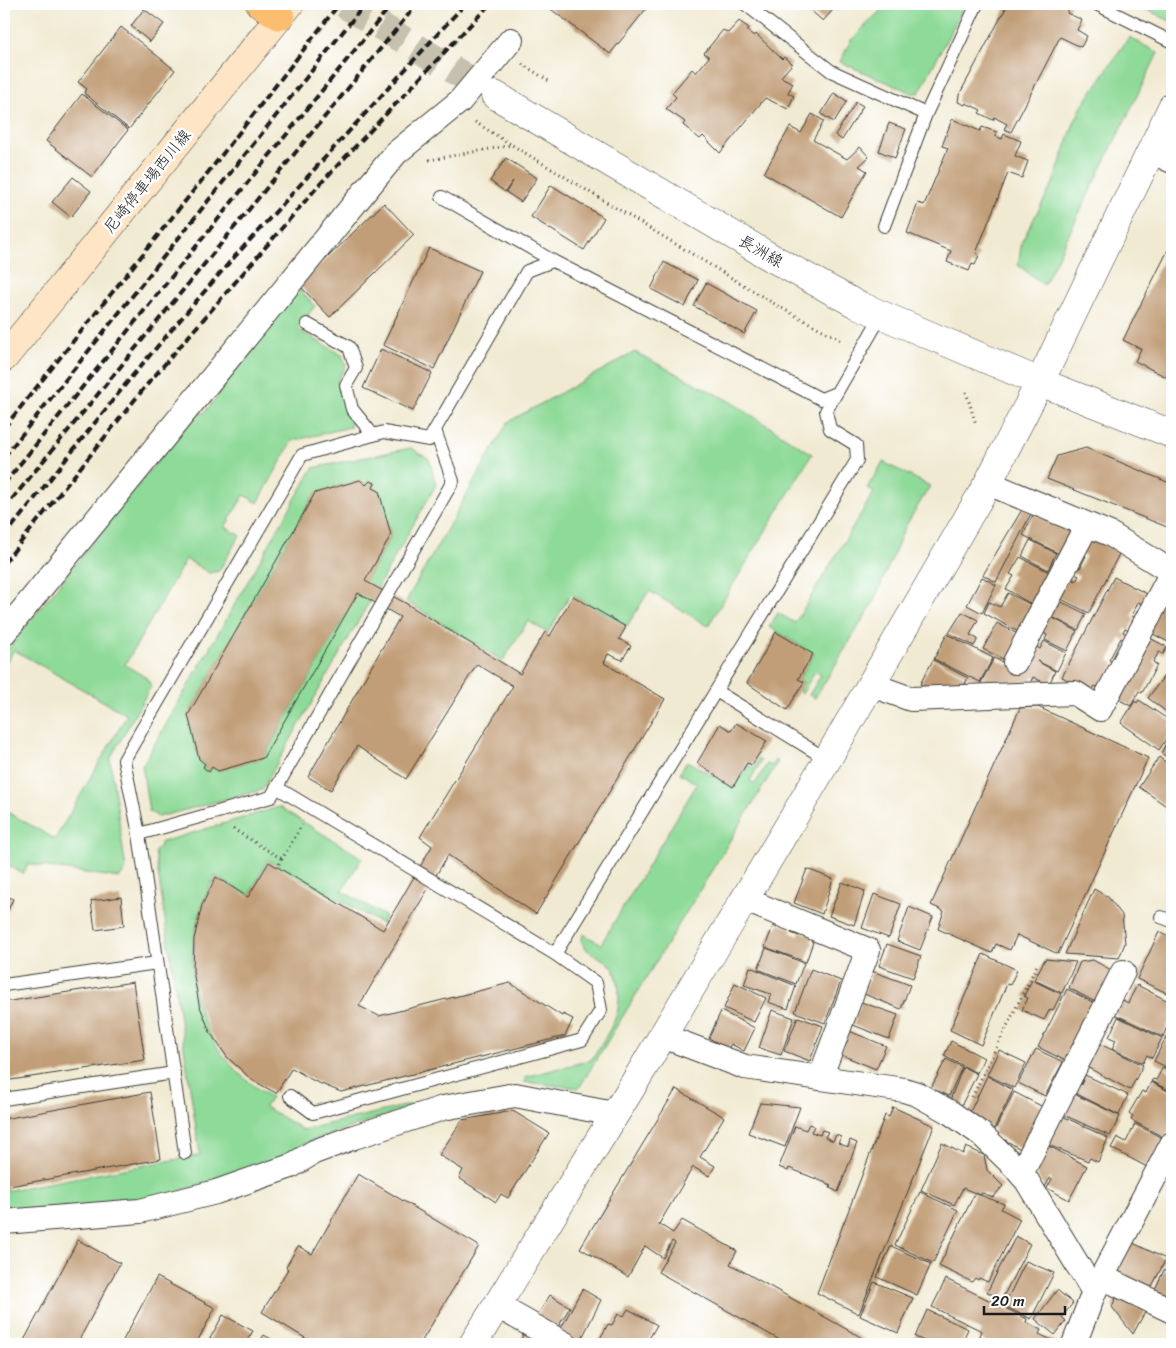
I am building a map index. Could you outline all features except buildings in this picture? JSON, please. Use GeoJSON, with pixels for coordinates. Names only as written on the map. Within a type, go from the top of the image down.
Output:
{"type":"FeatureCollection","features":[{"type":"Feature","properties":{"kind":"main road","name":"尼崎停車場西川線"},"geometry":{"type":"LineString","coordinates":[[4,358],[277,8]]}},
{"type":"Feature","properties":{"kind":"street"},"geometry":{"type":"LineString","coordinates":[[4,633],[396,153],[460,102],[513,50]]}},
{"type":"Feature","properties":{"kind":"street","name":"長洲線"},"geometry":{"type":"LineString","coordinates":[[495,95],[772,258],[881,316],[1172,434]]}},
{"type":"Feature","properties":{"kind":"street"},"geometry":{"type":"LineString","coordinates":[[473,1344],[663,1036],[828,760],[988,483],[1161,156],[1172,107]]}},
{"type":"Feature","properties":{"kind":"street"},"geometry":{"type":"LineString","coordinates":[[872,685],[911,699],[1075,693],[1100,709],[1172,572],[1110,534],[988,483]]}},
{"type":"Feature","properties":{"kind":"street"},"geometry":{"type":"LineString","coordinates":[[1015,662],[1088,525]]}},
{"type":"Feature","properties":{"kind":"street"},"geometry":{"type":"LineString","coordinates":[[744,899],[868,950],[820,1078]]}},
{"type":"Feature","properties":{"kind":"street"},"geometry":{"type":"LineString","coordinates":[[1021,1174],[1123,972]]}},
{"type":"Feature","properties":{"kind":"street"},"geometry":{"type":"LineString","coordinates":[[663,1036],[745,1067],[904,1090],[930,1101],[961,1120],[992,1143],[1021,1174],[1098,1284],[1172,1311]]}},
{"type":"Feature","properties":{"kind":"street"},"geometry":{"type":"LineString","coordinates":[[4,1222],[140,1211],[216,1192],[291,1166],[314,1152],[354,1137],[443,1108],[515,1096],[614,1114]]}},
{"type":"Feature","properties":{"kind":"street"},"geometry":{"type":"LineString","coordinates":[[1074,1344],[1098,1284],[1172,1144]]}},
{"type":"Feature","properties":{"kind":"street"},"geometry":{"type":"LineString","coordinates":[[496,1305],[565,1344]]}},
{"type":"Feature","properties":{"kind":"lane"},"geometry":{"type":"LineString","coordinates":[[746,4],[831,70],[926,114]]}},
{"type":"Feature","properties":{"kind":"lane"},"geometry":{"type":"LineString","coordinates":[[884,226],[926,114],[977,4]]}},
{"type":"Feature","properties":{"kind":"lane"},"geometry":{"type":"LineString","coordinates":[[1096,4],[1172,42]]}},
{"type":"Feature","properties":{"kind":"lane"},"geometry":{"type":"LineString","coordinates":[[442,197],[553,261],[821,399],[836,393]]}},
{"type":"Feature","properties":{"kind":"lane"},"geometry":{"type":"LineString","coordinates":[[185,1153],[138,834],[124,760],[302,455],[384,432],[429,440],[528,271],[553,261]]}},
{"type":"Feature","properties":{"kind":"lane"},"geometry":{"type":"LineString","coordinates":[[555,954],[857,460],[856,445],[830,429],[826,411],[881,316]]}},
{"type":"Feature","properties":{"kind":"lane"},"geometry":{"type":"LineString","coordinates":[[308,324],[349,348],[356,368],[346,385],[352,409],[373,435]]}},
{"type":"Feature","properties":{"kind":"lane"},"geometry":{"type":"LineString","coordinates":[[138,834],[270,797],[452,481],[435,430]]}},
{"type":"Feature","properties":{"kind":"lane"},"geometry":{"type":"LineString","coordinates":[[716,691],[828,760]]}},
{"type":"Feature","properties":{"kind":"lane"},"geometry":{"type":"LineString","coordinates":[[276,788],[555,954],[596,983],[601,1010],[582,1040],[313,1113],[290,1096]]}},
{"type":"Feature","properties":{"kind":"lane"},"geometry":{"type":"LineString","coordinates":[[4,985],[157,963]]}},
{"type":"Feature","properties":{"kind":"lane"},"geometry":{"type":"LineString","coordinates":[[4,1099],[174,1073]]}},
{"type":"Feature","properties":{"kind":"path"},"geometry":{"type":"LineString","coordinates":[[513,50],[549,81]]}},
{"type":"Feature","properties":{"kind":"path"},"geometry":{"type":"LineString","coordinates":[[487,130],[778,306],[861,350]]}},
{"type":"Feature","properties":{"kind":"path"},"geometry":{"type":"LineString","coordinates":[[421,161],[512,145]]}},
{"type":"Feature","properties":{"kind":"path"},"geometry":{"type":"LineString","coordinates":[[966,392],[976,424]]}},
{"type":"Feature","properties":{"kind":"path"},"geometry":{"type":"LineString","coordinates":[[279,864],[305,820]]}},
{"type":"Feature","properties":{"kind":"path"},"geometry":{"type":"LineString","coordinates":[[225,824],[282,859]]}},
{"type":"Feature","properties":{"kind":"path"},"geometry":{"type":"LineString","coordinates":[[961,1120],[1038,962]]}},
{"type":"Feature","properties":{"kind":"green space"},"geometry":{"type":"Polygon","coordinates":[[[887,4],[965,4],[919,93],[912,93],[840,62],[851,40],[887,4]]]}},
{"type":"Feature","properties":{"kind":"green space"},"geometry":{"type":"Polygon","coordinates":[[[1143,4],[1172,4],[1172,22],[1141,7],[1143,4]]]}},
{"type":"Feature","properties":{"kind":"green space"},"geometry":{"type":"Polygon","coordinates":[[[1129,37],[1158,53],[1044,285],[1018,265],[1022,241],[1053,183],[1082,106],[1129,37]]]}},
{"type":"Feature","properties":{"kind":"green space"},"geometry":{"type":"Polygon","coordinates":[[[295,285],[315,306],[297,329],[342,355],[346,366],[337,381],[352,418],[350,427],[292,441],[258,503],[244,495],[225,527],[240,535],[219,571],[209,573],[186,559],[125,665],[147,678],[151,686],[110,759],[126,870],[119,878],[28,864],[23,874],[4,863],[4,810],[55,839],[127,715],[14,650],[4,666],[4,654],[198,410],[203,414],[220,393],[213,387],[295,285]]]}},
{"type":"Feature","properties":{"kind":"green space"},"geometry":{"type":"Polygon","coordinates":[[[635,352],[731,402],[812,454],[708,626],[649,591],[627,626],[571,594],[548,633],[528,621],[503,661],[406,601],[508,422],[635,352]]]}},
{"type":"Feature","properties":{"kind":"green space"},"geometry":{"type":"Polygon","coordinates":[[[411,448],[429,459],[436,485],[262,790],[158,817],[149,811],[142,766],[313,468],[411,448]],[[360,480],[315,493],[188,715],[199,759],[205,764],[203,768],[209,771],[212,767],[218,771],[263,758],[391,536],[379,491],[373,488],[375,483],[370,481],[366,485],[360,480]]]}},
{"type":"Feature","properties":{"kind":"green space"},"geometry":{"type":"Polygon","coordinates":[[[883,462],[930,486],[905,527],[873,603],[815,698],[809,695],[821,675],[815,671],[802,694],[799,692],[804,682],[799,679],[814,654],[769,627],[778,613],[795,623],[874,492],[867,488],[883,462]]]}},
{"type":"Feature","properties":{"kind":"green space"},"geometry":{"type":"Polygon","coordinates":[[[758,759],[761,761],[750,781],[755,784],[767,764],[772,766],[775,760],[778,762],[579,1088],[524,1082],[525,1077],[591,1060],[610,1029],[619,1004],[617,977],[609,964],[583,946],[583,934],[601,944],[697,784],[680,773],[687,761],[734,788],[747,765],[753,768],[758,759]]]}},
{"type":"Feature","properties":{"kind":"green space"},"geometry":{"type":"Polygon","coordinates":[[[279,807],[362,858],[342,891],[385,916],[382,924],[268,860],[249,896],[215,876],[202,907],[194,938],[192,969],[196,999],[206,1028],[222,1054],[244,1077],[271,1097],[265,1107],[303,1130],[438,1098],[307,1142],[278,1162],[139,1203],[4,1211],[4,1191],[200,1155],[155,852],[162,842],[279,807]]]}},
{"type":"Feature","properties":{"kind":"tunnel"},"geometry":{"type":"LineString","coordinates":[[344,4],[495,95]]}},
{"type":"Feature","properties":{"kind":"railway"},"geometry":{"type":"LineString","coordinates":[[4,428],[214,165],[339,4]]}},
{"type":"Feature","properties":{"kind":"railway"},"geometry":{"type":"LineString","coordinates":[[4,457],[365,4]]}},
{"type":"Feature","properties":{"kind":"railway"},"geometry":{"type":"LineString","coordinates":[[4,484],[392,4]]}},
{"type":"Feature","properties":{"kind":"railway"},"geometry":{"type":"LineString","coordinates":[[4,509],[417,4]]}},
{"type":"Feature","properties":{"kind":"railway"},"geometry":{"type":"LineString","coordinates":[[4,537],[133,375],[228,264],[465,4]]}},
{"type":"Feature","properties":{"kind":"railway"},"geometry":{"type":"LineString","coordinates":[[4,563],[145,387],[319,185],[490,4]]}}]}
